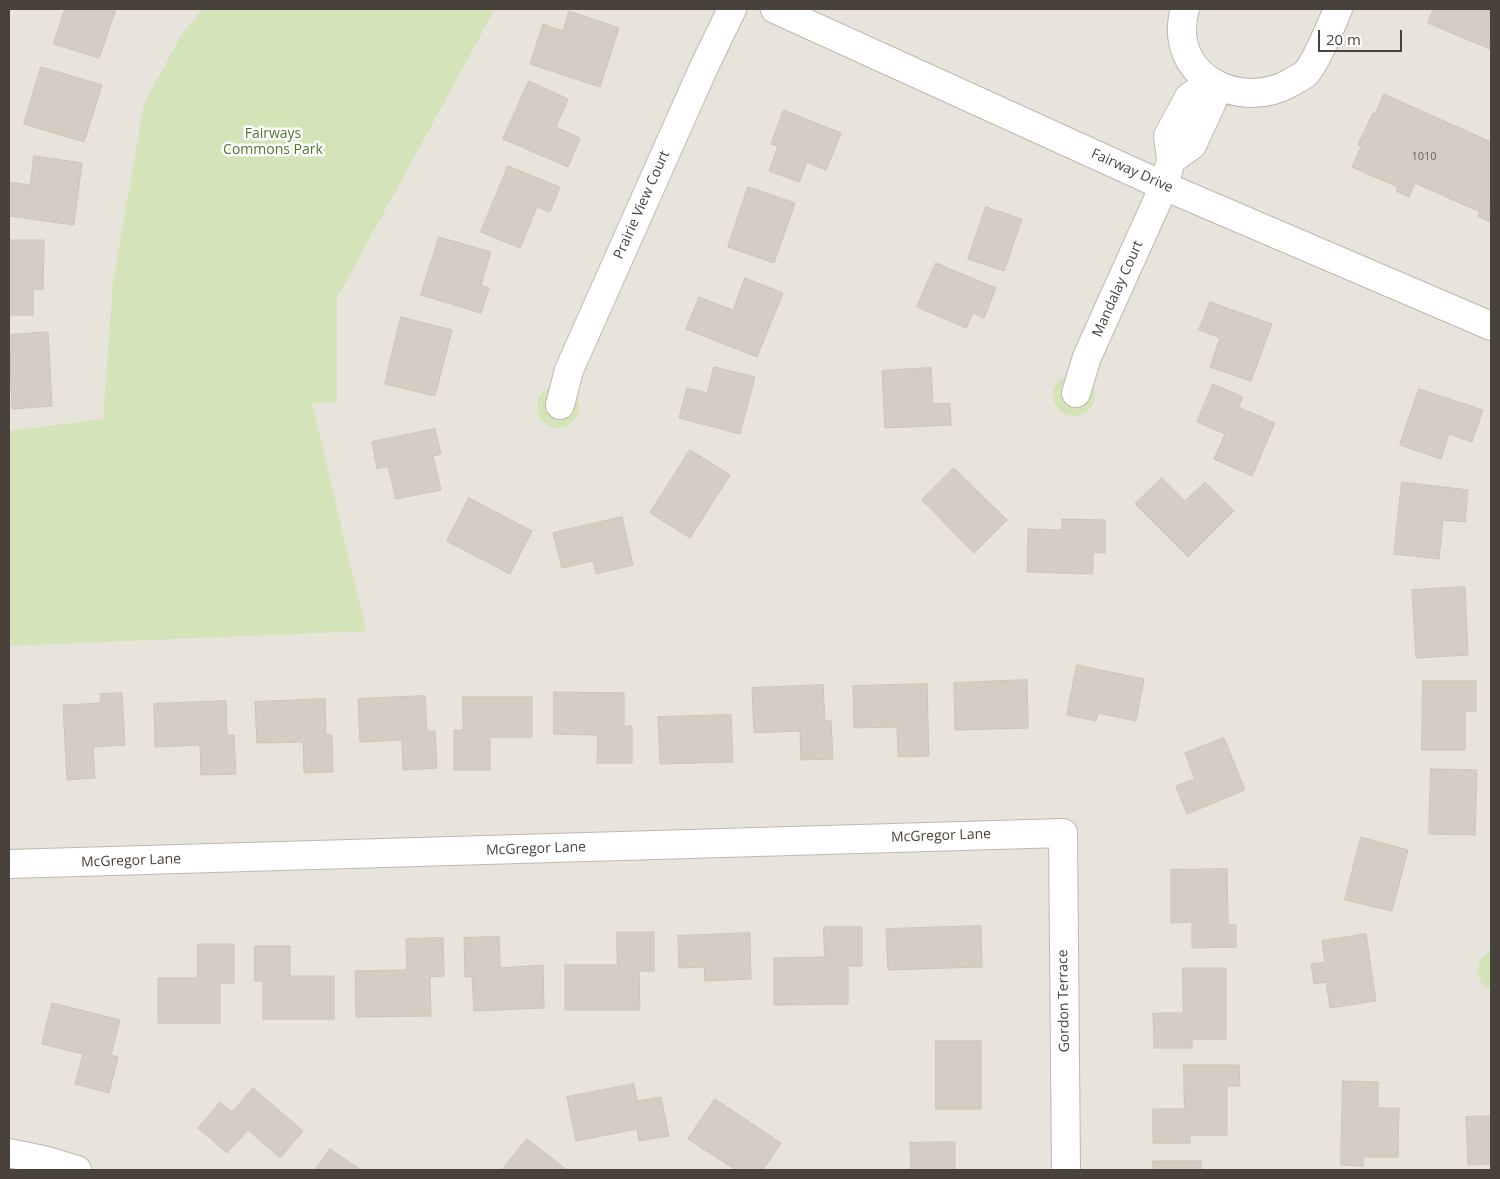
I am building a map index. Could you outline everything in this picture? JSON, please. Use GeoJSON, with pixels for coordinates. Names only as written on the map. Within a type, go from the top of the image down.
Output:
{"type":"FeatureCollection","features":[{"type":"Feature","properties":{"kind":"street","name":"Prairie View Court"},"geometry":{"type":"LineString","coordinates":[[560,405],[569,370],[703,69],[732,9]]}},
{"type":"Feature","properties":{"kind":"street","name":"Fairway Drive"},"geometry":{"type":"LineString","coordinates":[[775,9],[1167,173],[1491,326]]}},
{"type":"Feature","properties":{"kind":"street"},"geometry":{"type":"LineString","coordinates":[[1185,9],[1181,31],[1185,49],[1193,66],[1203,77],[1241,93],[1263,93],[1284,87],[1306,74],[1338,9]]}},
{"type":"Feature","properties":{"kind":"street"},"geometry":{"type":"LineString","coordinates":[[1167,173],[1192,145],[1212,102],[1212,82]]}},
{"type":"Feature","properties":{"kind":"street","name":"Mandalay Court"},"geometry":{"type":"LineString","coordinates":[[1076,393],[1087,357],[1167,173]]}},
{"type":"Feature","properties":{"kind":"street","name":"McGregor Lane"},"geometry":{"type":"LineString","coordinates":[[9,864],[1063,833]]}},
{"type":"Feature","properties":{"kind":"street","name":"Gordon Terrace"},"geometry":{"type":"LineString","coordinates":[[1063,833],[1066,1170]]}},
{"type":"Feature","properties":{"kind":"street"},"geometry":{"type":"LineString","coordinates":[[9,1153],[77,1170]]}},
{"type":"Feature","properties":{"kind":"shaded area"},"geometry":{"type":"Polygon","coordinates":[[[9,9],[1491,9],[1491,1170],[9,1170],[9,9]]]}},
{"type":"Feature","properties":{"kind":"green space","name":"Fairways Commons Park"},"geometry":{"type":"Polygon","coordinates":[[[203,9],[495,9],[337,298],[337,402],[312,403],[366,631],[9,646],[9,431],[103,419],[113,283],[144,104],[182,34],[203,9]]]}},
{"type":"Feature","properties":{"kind":"green space"},"geometry":{"type":"Polygon","coordinates":[[[1078,374],[1086,377],[1092,383],[1095,395],[1092,407],[1086,413],[1070,416],[1062,413],[1056,407],[1053,391],[1056,383],[1062,377],[1078,374]]]}},
{"type":"Feature","properties":{"kind":"green space"},"geometry":{"type":"Polygon","coordinates":[[[562,386],[570,389],[576,395],[579,407],[576,419],[570,425],[554,428],[546,425],[540,419],[537,403],[540,395],[546,389],[562,386]]]}},
{"type":"Feature","properties":{"kind":"green space"},"geometry":{"type":"Polygon","coordinates":[[[1491,950],[1491,990],[1482,984],[1477,971],[1482,957],[1491,950]]]}},
{"type":"Feature","properties":{"kind":"building"},"geometry":{"type":"Polygon","coordinates":[[[65,9],[116,9],[99,58],[54,44],[65,9]]]}},
{"type":"Feature","properties":{"kind":"building"},"geometry":{"type":"Polygon","coordinates":[[[1434,9],[1491,9],[1490,49],[1428,23],[1434,9]]]}},
{"type":"Feature","properties":{"kind":"building"},"geometry":{"type":"Polygon","coordinates":[[[569,11],[619,28],[600,87],[530,64],[543,24],[563,31],[569,11]]]}},
{"type":"Feature","properties":{"kind":"building"},"geometry":{"type":"Polygon","coordinates":[[[41,67],[102,85],[84,142],[24,124],[41,67]]]}},
{"type":"Feature","properties":{"kind":"building"},"geometry":{"type":"Polygon","coordinates":[[[529,81],[568,99],[556,127],[580,138],[568,167],[503,139],[529,81]]]}},
{"type":"Feature","properties":{"kind":"building"},"geometry":{"type":"Polygon","coordinates":[[[1384,94],[1491,142],[1490,222],[1478,216],[1480,212],[1415,183],[1409,197],[1396,191],[1398,187],[1352,167],[1361,147],[1358,145],[1384,94]]]}},
{"type":"Feature","properties":{"kind":"building"},"geometry":{"type":"Polygon","coordinates":[[[784,110],[841,133],[826,170],[807,162],[799,182],[769,171],[778,146],[771,144],[784,110]]]}},
{"type":"Feature","properties":{"kind":"building"},"geometry":{"type":"Polygon","coordinates":[[[34,156],[82,163],[74,225],[9,216],[9,182],[30,185],[34,156]]]}},
{"type":"Feature","properties":{"kind":"building"},"geometry":{"type":"Polygon","coordinates":[[[508,166],[560,187],[550,212],[537,207],[520,248],[481,232],[508,166]]]}},
{"type":"Feature","properties":{"kind":"building"},"geometry":{"type":"Polygon","coordinates":[[[748,187],[795,203],[774,263],[728,247],[748,187]]]}},
{"type":"Feature","properties":{"kind":"building"},"geometry":{"type":"Polygon","coordinates":[[[986,207],[1022,219],[1004,271],[968,259],[986,207]]]}},
{"type":"Feature","properties":{"kind":"building"},"geometry":{"type":"Polygon","coordinates":[[[439,237],[491,252],[481,285],[489,288],[481,313],[421,295],[439,237]]]}},
{"type":"Feature","properties":{"kind":"building"},"geometry":{"type":"Polygon","coordinates":[[[9,240],[44,240],[43,289],[33,289],[33,315],[9,315],[9,240]]]}},
{"type":"Feature","properties":{"kind":"building"},"geometry":{"type":"Polygon","coordinates":[[[936,263],[996,288],[984,318],[973,313],[966,328],[917,307],[936,263]]]}},
{"type":"Feature","properties":{"kind":"building"},"geometry":{"type":"Polygon","coordinates":[[[745,278],[783,293],[757,357],[686,329],[699,297],[733,310],[745,278]]]}},
{"type":"Feature","properties":{"kind":"building"},"geometry":{"type":"Polygon","coordinates":[[[1210,302],[1272,324],[1251,381],[1210,367],[1220,338],[1199,330],[1210,302]]]}},
{"type":"Feature","properties":{"kind":"building"},"geometry":{"type":"Polygon","coordinates":[[[401,317],[452,330],[435,396],[385,384],[401,317]]]}},
{"type":"Feature","properties":{"kind":"building"},"geometry":{"type":"Polygon","coordinates":[[[48,332],[52,406],[12,409],[9,335],[48,332]]]}},
{"type":"Feature","properties":{"kind":"building"},"geometry":{"type":"Polygon","coordinates":[[[714,367],[755,377],[740,434],[679,418],[687,388],[707,393],[714,367]]]}},
{"type":"Feature","properties":{"kind":"building"},"geometry":{"type":"Polygon","coordinates":[[[931,368],[933,404],[950,403],[951,425],[885,428],[882,371],[931,368]]]}},
{"type":"Feature","properties":{"kind":"building"},"geometry":{"type":"Polygon","coordinates":[[[1213,384],[1243,397],[1238,407],[1275,423],[1252,476],[1214,459],[1225,434],[1197,422],[1213,384]]]}},
{"type":"Feature","properties":{"kind":"building"},"geometry":{"type":"Polygon","coordinates":[[[1419,389],[1483,410],[1472,442],[1449,434],[1441,459],[1400,445],[1419,389]]]}},
{"type":"Feature","properties":{"kind":"building"},"geometry":{"type":"Polygon","coordinates":[[[435,429],[441,454],[433,456],[441,490],[396,499],[388,466],[377,469],[372,442],[435,429]]]}},
{"type":"Feature","properties":{"kind":"building"},"geometry":{"type":"Polygon","coordinates":[[[690,450],[730,475],[690,538],[650,513],[690,450]]]}},
{"type":"Feature","properties":{"kind":"building"},"geometry":{"type":"Polygon","coordinates":[[[954,468],[1007,520],[974,553],[922,500],[954,468]]]}},
{"type":"Feature","properties":{"kind":"building"},"geometry":{"type":"Polygon","coordinates":[[[1162,478],[1185,501],[1205,482],[1234,511],[1188,557],[1135,504],[1162,478]]]}},
{"type":"Feature","properties":{"kind":"building"},"geometry":{"type":"Polygon","coordinates":[[[1402,482],[1468,490],[1465,522],[1443,520],[1439,559],[1394,554],[1402,482]]]}},
{"type":"Feature","properties":{"kind":"building"},"geometry":{"type":"Polygon","coordinates":[[[469,498],[532,531],[510,574],[447,541],[469,498]]]}},
{"type":"Feature","properties":{"kind":"building"},"geometry":{"type":"Polygon","coordinates":[[[622,517],[633,565],[596,574],[593,561],[562,568],[553,533],[622,517]]]}},
{"type":"Feature","properties":{"kind":"building"},"geometry":{"type":"Polygon","coordinates":[[[1062,519],[1105,520],[1105,553],[1093,552],[1093,574],[1027,572],[1028,529],[1062,530],[1062,519]]]}},
{"type":"Feature","properties":{"kind":"building"},"geometry":{"type":"Polygon","coordinates":[[[1465,587],[1468,655],[1416,658],[1412,590],[1465,587]]]}},
{"type":"Feature","properties":{"kind":"building"},"geometry":{"type":"Polygon","coordinates":[[[1077,665],[1144,679],[1136,721],[1098,713],[1096,721],[1067,715],[1077,665]]]}},
{"type":"Feature","properties":{"kind":"building"},"geometry":{"type":"Polygon","coordinates":[[[1027,680],[1028,728],[955,730],[954,683],[1027,680]]]}},
{"type":"Feature","properties":{"kind":"building"},"geometry":{"type":"Polygon","coordinates":[[[1423,681],[1476,681],[1476,711],[1465,711],[1465,750],[1422,750],[1423,681]]]}},
{"type":"Feature","properties":{"kind":"building"},"geometry":{"type":"Polygon","coordinates":[[[927,684],[929,756],[898,757],[897,727],[854,728],[853,686],[927,684]]]}},
{"type":"Feature","properties":{"kind":"building"},"geometry":{"type":"Polygon","coordinates":[[[823,685],[825,721],[831,721],[833,759],[801,760],[800,731],[754,733],[752,688],[823,685]]]}},
{"type":"Feature","properties":{"kind":"building"},"geometry":{"type":"Polygon","coordinates":[[[554,692],[624,693],[624,726],[632,726],[632,763],[597,763],[598,735],[554,734],[554,692]]]}},
{"type":"Feature","properties":{"kind":"building"},"geometry":{"type":"Polygon","coordinates":[[[122,693],[125,745],[93,747],[95,778],[67,780],[63,705],[101,703],[100,694],[122,693]]]}},
{"type":"Feature","properties":{"kind":"building"},"geometry":{"type":"Polygon","coordinates":[[[425,696],[427,731],[435,731],[437,768],[403,770],[402,740],[360,742],[358,699],[425,696]]]}},
{"type":"Feature","properties":{"kind":"building"},"geometry":{"type":"Polygon","coordinates":[[[463,697],[532,697],[532,737],[490,737],[490,770],[454,770],[454,730],[463,730],[463,697]]]}},
{"type":"Feature","properties":{"kind":"building"},"geometry":{"type":"Polygon","coordinates":[[[325,699],[326,735],[332,735],[333,772],[304,773],[303,742],[257,743],[255,702],[325,699]]]}},
{"type":"Feature","properties":{"kind":"building"},"geometry":{"type":"Polygon","coordinates":[[[226,701],[227,735],[234,735],[236,774],[201,775],[200,745],[155,747],[154,704],[226,701]]]}},
{"type":"Feature","properties":{"kind":"building"},"geometry":{"type":"Polygon","coordinates":[[[731,715],[733,762],[660,764],[658,717],[731,715]]]}},
{"type":"Feature","properties":{"kind":"building"},"geometry":{"type":"Polygon","coordinates":[[[1224,738],[1245,790],[1187,814],[1176,786],[1195,779],[1185,753],[1224,738]]]}},
{"type":"Feature","properties":{"kind":"building"},"geometry":{"type":"Polygon","coordinates":[[[1431,769],[1477,770],[1475,835],[1429,834],[1431,769]]]}},
{"type":"Feature","properties":{"kind":"building"},"geometry":{"type":"Polygon","coordinates":[[[1361,837],[1408,850],[1392,911],[1345,900],[1361,837]]]}},
{"type":"Feature","properties":{"kind":"building"},"geometry":{"type":"Polygon","coordinates":[[[1227,869],[1228,925],[1236,925],[1236,947],[1192,948],[1192,922],[1171,923],[1171,870],[1227,869]]]}},
{"type":"Feature","properties":{"kind":"building"},"geometry":{"type":"Polygon","coordinates":[[[981,926],[982,967],[888,970],[886,929],[981,926]]]}},
{"type":"Feature","properties":{"kind":"building"},"geometry":{"type":"Polygon","coordinates":[[[824,927],[862,927],[862,966],[848,966],[848,1004],[774,1005],[774,958],[824,957],[824,927]]]}},
{"type":"Feature","properties":{"kind":"building"},"geometry":{"type":"Polygon","coordinates":[[[617,932],[654,932],[654,971],[639,971],[640,1010],[565,1010],[565,965],[617,965],[617,932]]]}},
{"type":"Feature","properties":{"kind":"building"},"geometry":{"type":"Polygon","coordinates":[[[750,933],[751,979],[705,981],[704,967],[679,968],[678,936],[750,933]]]}},
{"type":"Feature","properties":{"kind":"building"},"geometry":{"type":"Polygon","coordinates":[[[1366,934],[1376,1001],[1330,1008],[1326,982],[1314,984],[1311,964],[1325,962],[1322,941],[1366,934]]]}},
{"type":"Feature","properties":{"kind":"building"},"geometry":{"type":"Polygon","coordinates":[[[499,937],[500,968],[543,965],[544,1008],[474,1011],[472,976],[465,977],[464,938],[499,937]]]}},
{"type":"Feature","properties":{"kind":"building"},"geometry":{"type":"Polygon","coordinates":[[[443,938],[444,976],[430,977],[431,1016],[356,1017],[355,971],[407,970],[406,939],[443,938]]]}},
{"type":"Feature","properties":{"kind":"building"},"geometry":{"type":"Polygon","coordinates":[[[198,944],[234,944],[234,983],[220,983],[220,1023],[158,1023],[158,978],[197,978],[198,944]]]}},
{"type":"Feature","properties":{"kind":"building"},"geometry":{"type":"Polygon","coordinates":[[[255,946],[290,946],[290,976],[334,976],[334,1019],[263,1019],[263,981],[255,981],[255,946]]]}},
{"type":"Feature","properties":{"kind":"building"},"geometry":{"type":"Polygon","coordinates":[[[1183,968],[1226,968],[1226,1039],[1192,1039],[1192,1048],[1154,1048],[1153,1013],[1183,1013],[1183,968]]]}},
{"type":"Feature","properties":{"kind":"building"},"geometry":{"type":"Polygon","coordinates":[[[52,1003],[120,1020],[111,1055],[118,1057],[109,1093],[75,1084],[83,1054],[42,1044],[52,1003]]]}},
{"type":"Feature","properties":{"kind":"building"},"geometry":{"type":"Polygon","coordinates":[[[936,1041],[981,1041],[981,1109],[936,1109],[936,1041]]]}},
{"type":"Feature","properties":{"kind":"building"},"geometry":{"type":"Polygon","coordinates":[[[1184,1065],[1239,1065],[1240,1086],[1227,1086],[1227,1135],[1190,1135],[1190,1143],[1153,1143],[1153,1109],[1184,1109],[1184,1065]]]}},
{"type":"Feature","properties":{"kind":"building"},"geometry":{"type":"Polygon","coordinates":[[[1343,1081],[1378,1082],[1378,1108],[1399,1108],[1398,1157],[1363,1157],[1363,1166],[1341,1165],[1343,1081]]]}},
{"type":"Feature","properties":{"kind":"building"},"geometry":{"type":"Polygon","coordinates":[[[634,1084],[637,1101],[661,1097],[669,1136],[639,1141],[637,1129],[576,1141],[567,1097],[634,1084]]]}},
{"type":"Feature","properties":{"kind":"building"},"geometry":{"type":"Polygon","coordinates":[[[253,1088],[303,1131],[280,1158],[248,1130],[227,1153],[198,1128],[220,1102],[232,1112],[253,1088]]]}},
{"type":"Feature","properties":{"kind":"building"},"geometry":{"type":"Polygon","coordinates":[[[715,1099],[781,1143],[763,1170],[736,1170],[688,1139],[715,1099]]]}},
{"type":"Feature","properties":{"kind":"building"},"geometry":{"type":"Polygon","coordinates":[[[1491,1116],[1491,1164],[1468,1165],[1466,1117],[1491,1116]]]}},
{"type":"Feature","properties":{"kind":"building"},"geometry":{"type":"Polygon","coordinates":[[[527,1139],[567,1170],[502,1170],[527,1139]]]}},
{"type":"Feature","properties":{"kind":"building"},"geometry":{"type":"Polygon","coordinates":[[[955,1142],[955,1170],[911,1170],[910,1143],[955,1142]]]}},
{"type":"Feature","properties":{"kind":"building"},"geometry":{"type":"Polygon","coordinates":[[[330,1149],[361,1170],[315,1170],[330,1149]]]}},
{"type":"Feature","properties":{"kind":"building"},"geometry":{"type":"Polygon","coordinates":[[[1153,1161],[1201,1161],[1201,1170],[1153,1170],[1153,1161]]]}}]}
